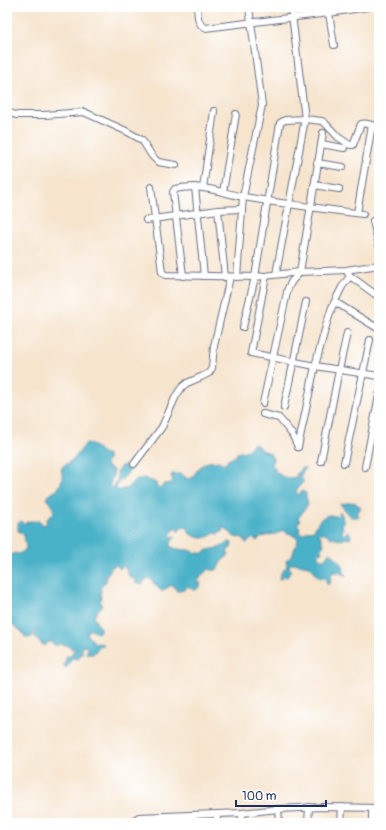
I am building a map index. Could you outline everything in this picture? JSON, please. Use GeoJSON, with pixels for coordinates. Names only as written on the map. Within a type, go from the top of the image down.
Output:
{"type":"FeatureCollection","features":[{"type":"Feature","properties":{"kind":"street"},"geometry":{"type":"LineString","coordinates":[[197,7],[199,22],[205,28],[293,17],[329,10],[367,7]]}},
{"type":"Feature","properties":{"kind":"street"},"geometry":{"type":"LineString","coordinates":[[237,277],[243,197],[262,105],[249,7]]}},
{"type":"Feature","properties":{"kind":"street"},"geometry":{"type":"LineString","coordinates":[[276,274],[304,119],[291,7]]}},
{"type":"Feature","properties":{"kind":"street"},"geometry":{"type":"LineString","coordinates":[[329,10],[334,45]]}},
{"type":"Feature","properties":{"kind":"street"},"geometry":{"type":"LineString","coordinates":[[203,188],[214,111]]}},
{"type":"Feature","properties":{"kind":"street"},"geometry":{"type":"LineString","coordinates":[[7,112],[16,114],[44,115],[84,112],[142,140],[152,156],[158,162],[176,165]]}},
{"type":"Feature","properties":{"kind":"street"},"geometry":{"type":"LineString","coordinates":[[223,192],[236,114]]}},
{"type":"Feature","properties":{"kind":"street"},"geometry":{"type":"LineString","coordinates":[[243,327],[255,277],[280,123],[285,120],[304,119],[322,121],[338,137],[350,145],[354,143],[361,124],[364,123],[372,125],[379,129]]}},
{"type":"Feature","properties":{"kind":"street"},"geometry":{"type":"LineString","coordinates":[[183,276],[173,192],[174,190],[178,188],[195,187],[268,201],[360,213],[372,125]]}},
{"type":"Feature","properties":{"kind":"street"},"geometry":{"type":"LineString","coordinates":[[263,403],[288,288],[300,272],[323,133]]}},
{"type":"Feature","properties":{"kind":"street"},"geometry":{"type":"LineString","coordinates":[[321,144],[344,148]]}},
{"type":"Feature","properties":{"kind":"street"},"geometry":{"type":"LineString","coordinates":[[317,163],[343,167]]}},
{"type":"Feature","properties":{"kind":"street"},"geometry":{"type":"LineString","coordinates":[[314,185],[339,189]]}},
{"type":"Feature","properties":{"kind":"street"},"geometry":{"type":"LineString","coordinates":[[151,187],[162,272],[165,275],[255,277],[300,272],[348,273],[379,265]]}},
{"type":"Feature","properties":{"kind":"street"},"geometry":{"type":"LineString","coordinates":[[195,187],[204,276]]}},
{"type":"Feature","properties":{"kind":"street"},"geometry":{"type":"LineString","coordinates":[[146,220],[218,210],[242,209]]}},
{"type":"Feature","properties":{"kind":"street"},"geometry":{"type":"LineString","coordinates":[[134,464],[162,426],[176,396],[182,387],[187,383],[209,373],[212,368],[214,346],[227,277],[218,210]]}},
{"type":"Feature","properties":{"kind":"street"},"geometry":{"type":"LineString","coordinates":[[375,224],[379,246]]}},
{"type":"Feature","properties":{"kind":"street"},"geometry":{"type":"LineString","coordinates":[[348,273],[379,297]]}},
{"type":"Feature","properties":{"kind":"street"},"geometry":{"type":"LineString","coordinates":[[263,414],[279,418],[292,434],[298,447],[315,366],[326,326],[348,273]]}},
{"type":"Feature","properties":{"kind":"street"},"geometry":{"type":"LineString","coordinates":[[266,276],[251,353],[315,366],[379,376]]}},
{"type":"Feature","properties":{"kind":"street"},"geometry":{"type":"LineString","coordinates":[[284,407],[306,302]]}},
{"type":"Feature","properties":{"kind":"street"},"geometry":{"type":"LineString","coordinates":[[335,302],[379,329]]}},
{"type":"Feature","properties":{"kind":"street"},"geometry":{"type":"LineString","coordinates":[[322,461],[347,334]]}},
{"type":"Feature","properties":{"kind":"street"},"geometry":{"type":"LineString","coordinates":[[344,463],[370,340]]}},
{"type":"Feature","properties":{"kind":"street"},"geometry":{"type":"LineString","coordinates":[[365,467],[379,394]]}},
{"type":"Feature","properties":{"kind":"street"},"geometry":{"type":"LineString","coordinates":[[308,823],[309,807]]}},
{"type":"Feature","properties":{"kind":"street"},"geometry":{"type":"LineString","coordinates":[[129,823],[139,820],[190,815],[242,813],[309,807],[379,808]]}},
{"type":"Feature","properties":{"kind":"street"},"geometry":{"type":"LineString","coordinates":[[340,823],[342,807]]}},
{"type":"Feature","properties":{"kind":"street"},"geometry":{"type":"LineString","coordinates":[[372,808],[372,823]]}},
{"type":"Feature","properties":{"kind":"street"},"geometry":{"type":"LineString","coordinates":[[278,809],[279,823]]}},
{"type":"Feature","properties":{"kind":"street"},"geometry":{"type":"LineString","coordinates":[[242,813],[242,823]]}},
{"type":"Feature","properties":{"kind":"street"},"geometry":{"type":"LineString","coordinates":[[216,814],[216,823]]}},
{"type":"Feature","properties":{"kind":"street"},"geometry":{"type":"LineString","coordinates":[[190,815],[190,823]]}},
{"type":"Feature","properties":{"kind":"water"},"geometry":{"type":"Polygon","coordinates":[[[86,443],[93,446],[105,455],[108,455],[106,466],[113,470],[113,477],[109,486],[111,488],[117,480],[117,472],[121,466],[125,465],[129,468],[130,470],[120,480],[116,487],[118,491],[126,489],[134,482],[144,478],[156,483],[157,487],[160,488],[164,484],[171,483],[173,481],[171,476],[172,474],[181,474],[188,479],[192,478],[205,463],[218,461],[225,464],[227,460],[235,457],[237,453],[248,450],[254,443],[262,450],[270,453],[273,458],[272,465],[275,468],[275,471],[283,477],[296,477],[301,468],[305,468],[301,475],[301,479],[304,481],[296,492],[298,494],[302,491],[306,493],[308,504],[298,517],[300,521],[297,525],[300,528],[299,532],[302,534],[307,531],[314,530],[322,518],[328,515],[338,516],[340,512],[344,523],[342,525],[342,533],[345,535],[348,531],[351,537],[350,539],[345,538],[338,540],[334,537],[331,538],[325,533],[320,533],[319,534],[324,545],[318,556],[321,559],[324,559],[330,552],[342,564],[344,572],[347,576],[333,572],[330,579],[331,581],[327,584],[326,578],[320,578],[311,568],[296,563],[289,565],[291,571],[287,577],[283,576],[279,579],[281,573],[287,566],[286,560],[293,554],[298,541],[297,538],[283,530],[276,534],[261,537],[257,541],[253,538],[246,543],[244,539],[233,536],[224,528],[222,529],[222,533],[215,533],[208,537],[202,538],[190,534],[186,527],[182,528],[178,532],[178,529],[175,528],[170,535],[171,537],[175,536],[170,546],[172,547],[203,553],[230,542],[232,543],[231,548],[227,552],[229,555],[221,562],[217,570],[209,569],[203,574],[197,583],[201,583],[200,586],[195,591],[188,586],[184,590],[177,591],[172,585],[161,591],[149,578],[145,580],[142,585],[139,583],[138,584],[129,576],[126,568],[123,566],[120,569],[116,565],[106,575],[106,582],[100,588],[100,601],[102,607],[94,616],[97,624],[100,626],[100,631],[97,633],[89,630],[87,634],[89,638],[93,640],[94,644],[103,644],[103,646],[93,654],[87,655],[88,648],[85,646],[82,647],[82,653],[78,659],[71,658],[70,663],[67,667],[65,667],[63,665],[66,661],[65,658],[68,655],[70,657],[76,649],[72,649],[62,644],[56,646],[51,642],[43,645],[35,637],[37,631],[36,629],[32,637],[29,638],[25,637],[22,632],[12,624],[7,623],[7,558],[15,553],[21,553],[26,548],[24,535],[18,531],[19,522],[21,521],[24,524],[30,521],[40,521],[43,525],[54,512],[52,505],[46,498],[56,491],[62,481],[61,469],[65,464],[68,464],[74,459],[86,443]]]}},
{"type":"Feature","properties":{"kind":"water"},"geometry":{"type":"Polygon","coordinates":[[[354,502],[361,507],[357,514],[360,516],[351,517],[340,504],[354,502]]]}}]}
